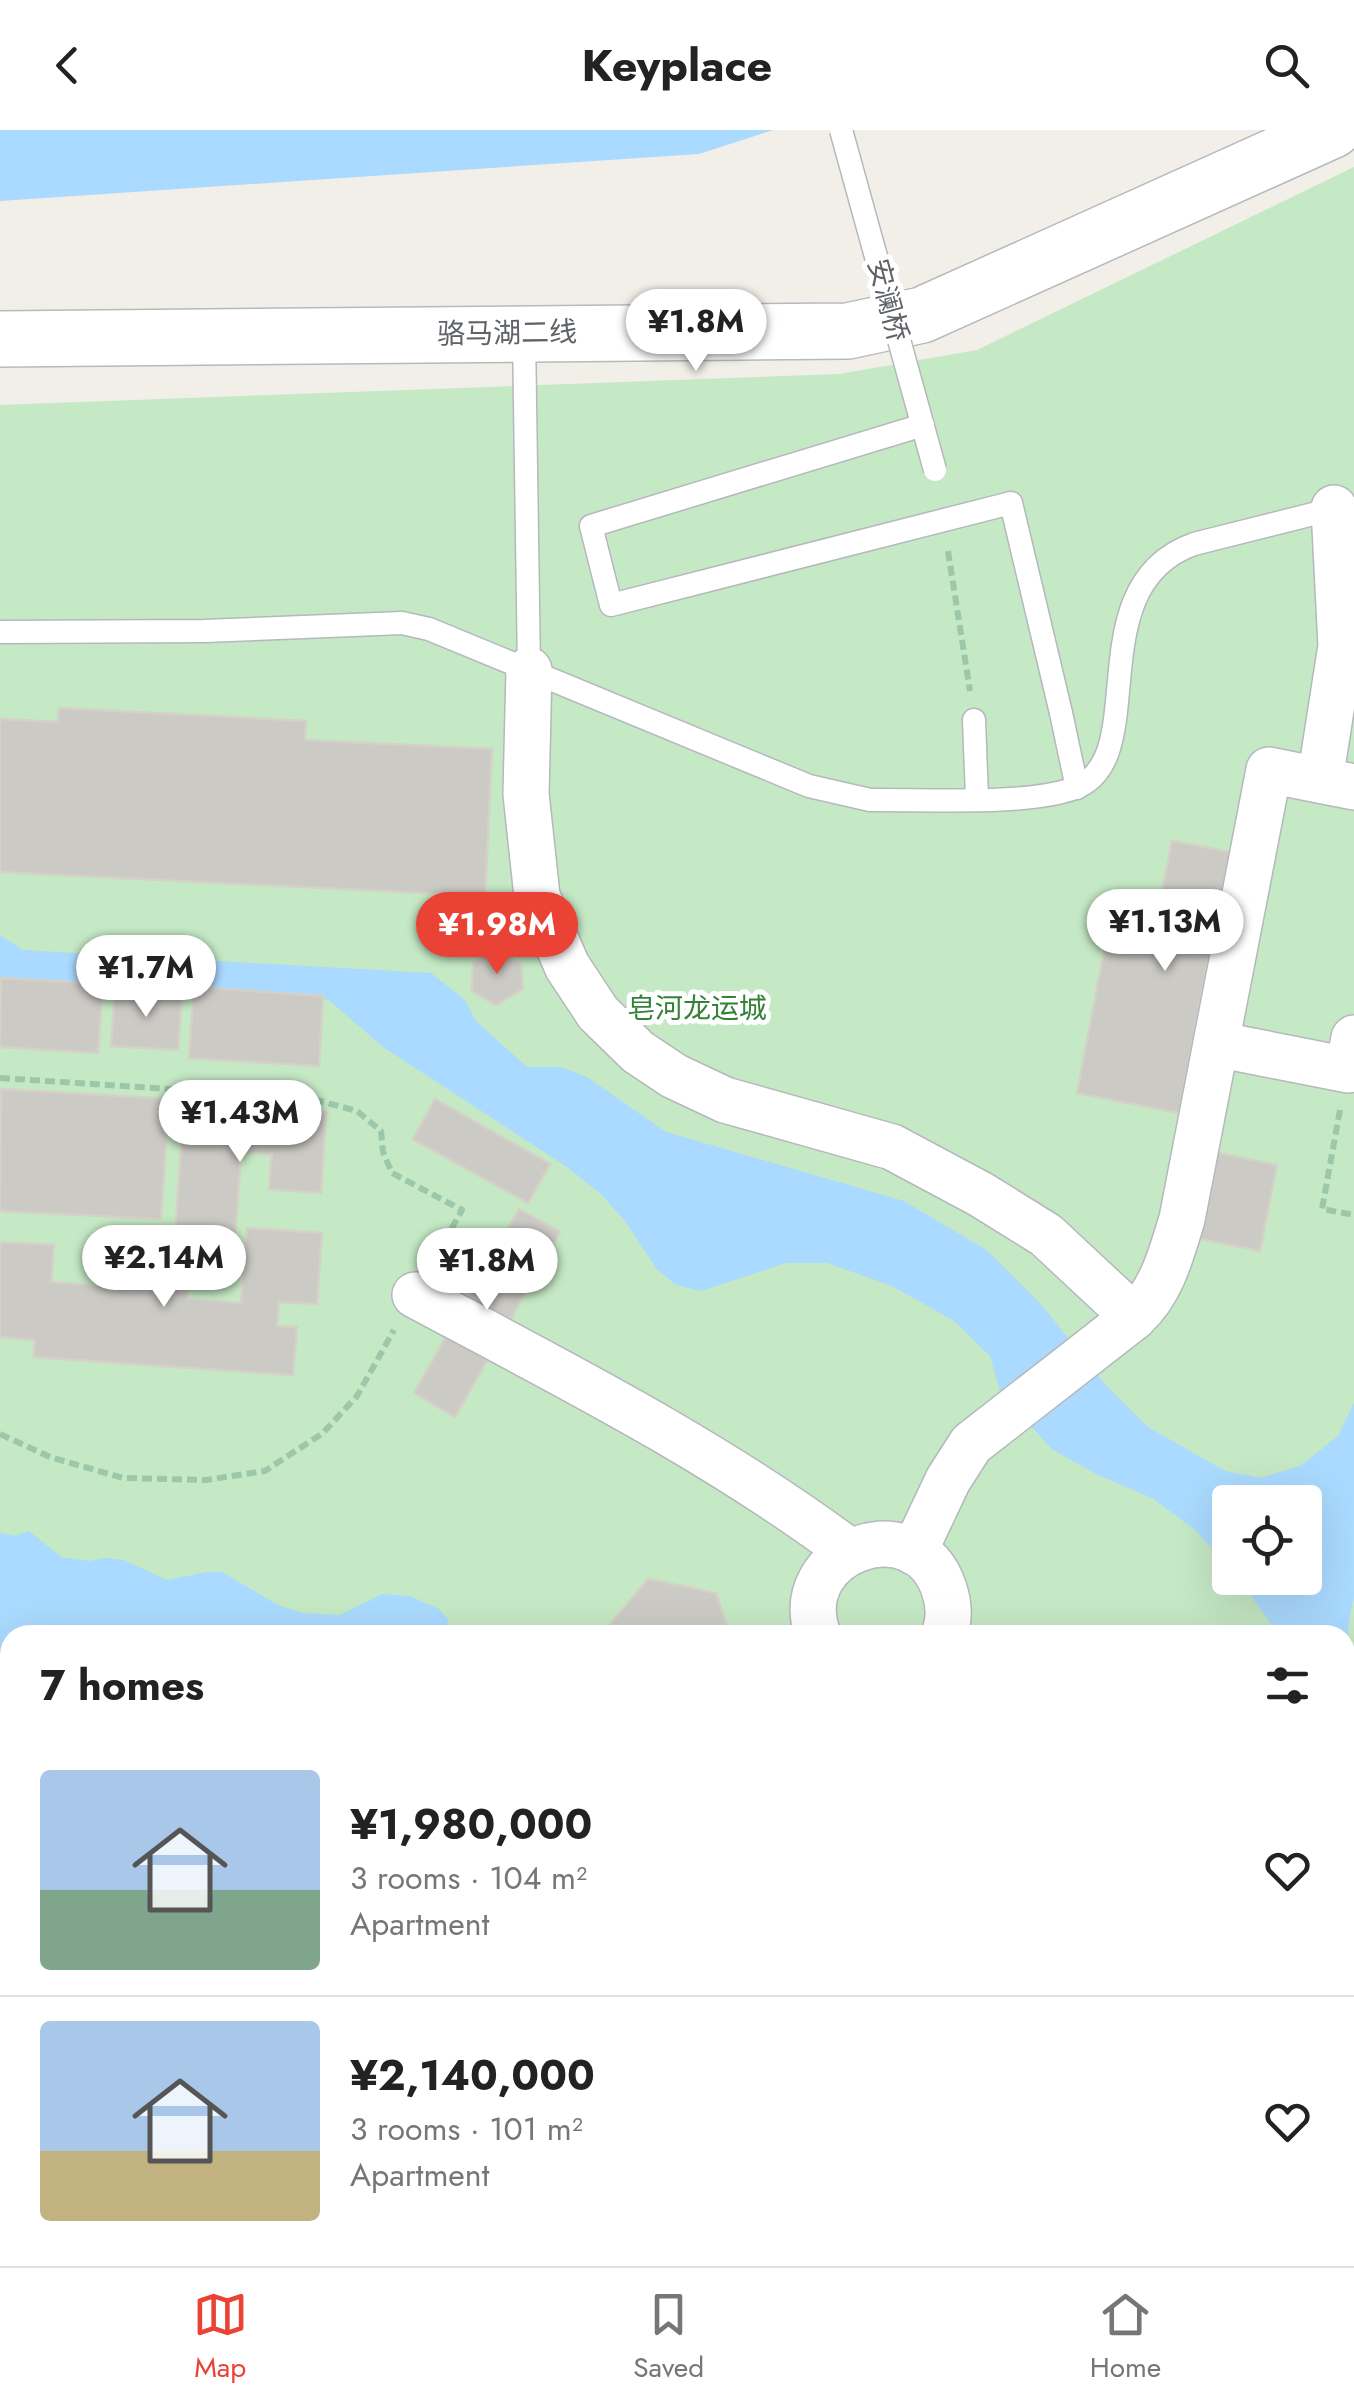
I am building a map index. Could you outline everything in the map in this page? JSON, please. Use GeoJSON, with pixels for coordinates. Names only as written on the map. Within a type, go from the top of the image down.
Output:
{"type":"FeatureCollection","features":[{"type":"Feature","properties":{"kind":"street","name":"骆马湖二线"},"geometry":{"type":"LineString","coordinates":[[0,339],[848,331],[922,315],[1333,130]]}},
{"type":"Feature","properties":{"kind":"street"},"geometry":{"type":"LineString","coordinates":[[914,1552],[948,1480],[971,1444],[1134,1317],[1148,1304],[1168,1266],[1182,1219],[1270,770],[1337,783],[1347,634],[1344,506]]}},
{"type":"Feature","properties":{"kind":"street"},"geometry":{"type":"LineString","coordinates":[[530,670],[526,794],[536,896],[567,966],[598,1013],[638,1052],[691,1084],[725,1100],[892,1147],[980,1194],[1046,1235],[1134,1317]]}},
{"type":"Feature","properties":{"kind":"street"},"geometry":{"type":"LineString","coordinates":[[1216,1044],[1351,1054]]}},
{"type":"Feature","properties":{"kind":"street"},"geometry":{"type":"LineString","coordinates":[[414,1295],[653,1424],[778,1497],[850,1551]]}},
{"type":"Feature","properties":{"kind":"street"},"geometry":{"type":"LineString","coordinates":[[816,1625],[812,1606],[818,1584],[831,1565],[850,1551],[872,1544],[894,1544],[931,1565],[943,1584],[948,1604],[945,1625]]}},
{"type":"Feature","properties":{"kind":"lane","name":"安澜桥"},"geometry":{"type":"LineString","coordinates":[[841,130],[935,470]]}},
{"type":"Feature","properties":{"kind":"lane"},"geometry":{"type":"LineString","coordinates":[[524,333],[530,670]]}},
{"type":"Feature","properties":{"kind":"lane"},"geometry":{"type":"LineString","coordinates":[[923,425],[591,526],[611,605],[1011,503],[1077,788]]}},
{"type":"Feature","properties":{"kind":"lane"},"geometry":{"type":"LineString","coordinates":[[0,632],[402,623],[429,629],[809,786],[845,797],[870,800],[1032,796],[1077,788],[1094,775],[1105,756],[1114,727],[1124,629],[1138,591],[1158,564],[1176,550],[1194,544],[1344,506]]}},
{"type":"Feature","properties":{"kind":"lane"},"geometry":{"type":"LineString","coordinates":[[974,720],[977,798]]}},
{"type":"Feature","properties":{"kind":"path"},"geometry":{"type":"LineString","coordinates":[[947,547],[974,720]]}},
{"type":"Feature","properties":{"kind":"path"},"geometry":{"type":"LineString","coordinates":[[1351,1054],[1322,1209],[1354,1215]]}},
{"type":"Feature","properties":{"kind":"path"},"geometry":{"type":"LineString","coordinates":[[0,1078],[310,1098],[358,1111],[381,1130],[382,1152],[392,1173],[462,1210],[357,1396],[323,1433],[265,1470],[206,1480],[123,1478],[50,1458],[0,1434]]}},
{"type":"Feature","properties":{"kind":"green space","name":"皂河龙运城"},"geometry":{"type":"Polygon","coordinates":[[[1354,167],[1354,1625],[0,1625],[0,405],[839,374],[977,350],[1354,167]]]}},
{"type":"Feature","properties":{"kind":"water"},"geometry":{"type":"Polygon","coordinates":[[[0,130],[773,130],[699,154],[0,201],[0,130]]]}},
{"type":"Feature","properties":{"kind":"water"},"geometry":{"type":"Polygon","coordinates":[[[0,935],[23,950],[431,973],[465,1000],[476,1021],[527,1067],[560,1067],[587,1077],[666,1132],[904,1201],[988,1251],[1040,1303],[1105,1384],[1148,1427],[1225,1471],[1260,1478],[1300,1466],[1338,1436],[1354,1403],[1354,1598],[1349,1625],[1272,1625],[1251,1595],[1322,1595],[1322,1485],[1212,1485],[1212,1548],[1194,1529],[1152,1498],[1053,1450],[1001,1394],[990,1356],[954,1321],[892,1286],[827,1263],[786,1263],[701,1291],[676,1285],[656,1268],[625,1221],[600,1193],[567,1167],[383,1047],[329,1000],[0,981],[0,935]]]}},
{"type":"Feature","properties":{"kind":"water"},"geometry":{"type":"Polygon","coordinates":[[[29,1531],[61,1557],[124,1560],[167,1580],[222,1572],[278,1605],[302,1613],[340,1615],[382,1594],[409,1596],[439,1609],[448,1619],[448,1625],[0,1625],[0,1533],[14,1536],[29,1531]]]}},
{"type":"Feature","properties":{"kind":"building"},"geometry":{"type":"Polygon","coordinates":[[[59,708],[306,721],[305,740],[492,749],[485,896],[0,872],[0,719],[58,722],[59,708]]]}},
{"type":"Feature","properties":{"kind":"building"},"geometry":{"type":"Polygon","coordinates":[[[1172,841],[1272,860],[1257,937],[1214,929],[1179,1113],[1077,1093],[1115,894],[1160,903],[1172,841]]]}},
{"type":"Feature","properties":{"kind":"building"},"geometry":{"type":"Polygon","coordinates":[[[495,950],[521,964],[523,989],[496,1005],[472,991],[473,962],[495,950]]]}},
{"type":"Feature","properties":{"kind":"building"},"geometry":{"type":"Polygon","coordinates":[[[1,978],[103,984],[98,1053],[0,1047],[1,978]]]}},
{"type":"Feature","properties":{"kind":"building"},"geometry":{"type":"Polygon","coordinates":[[[194,987],[323,996],[319,1066],[189,1058],[194,987]]]}},
{"type":"Feature","properties":{"kind":"building"},"geometry":{"type":"Polygon","coordinates":[[[115,991],[182,995],[178,1050],[111,1046],[115,991]]]}},
{"type":"Feature","properties":{"kind":"building"},"geometry":{"type":"Polygon","coordinates":[[[1,1089],[169,1099],[161,1219],[0,1211],[1,1089]]]}},
{"type":"Feature","properties":{"kind":"building"},"geometry":{"type":"Polygon","coordinates":[[[232,1097],[283,1101],[282,1109],[326,1112],[321,1193],[269,1189],[272,1154],[241,1152],[234,1256],[174,1253],[184,1103],[232,1106],[232,1097]]]}},
{"type":"Feature","properties":{"kind":"building"},"geometry":{"type":"Polygon","coordinates":[[[435,1099],[550,1164],[528,1203],[413,1139],[435,1099]]]}},
{"type":"Feature","properties":{"kind":"building"},"geometry":{"type":"Polygon","coordinates":[[[1214,1152],[1277,1165],[1260,1251],[1197,1238],[1214,1152]]]}},
{"type":"Feature","properties":{"kind":"building"},"geometry":{"type":"Polygon","coordinates":[[[519,1209],[560,1232],[455,1417],[414,1393],[519,1209]]]}},
{"type":"Feature","properties":{"kind":"building"},"geometry":{"type":"Polygon","coordinates":[[[247,1228],[322,1233],[317,1304],[279,1302],[277,1326],[297,1327],[293,1375],[34,1357],[35,1340],[0,1337],[0,1242],[54,1245],[51,1282],[133,1288],[135,1268],[189,1272],[187,1299],[241,1303],[247,1228]]]}},
{"type":"Feature","properties":{"kind":"building"},"geometry":{"type":"Polygon","coordinates":[[[648,1579],[716,1593],[727,1625],[609,1625],[648,1579]]]}}]}
